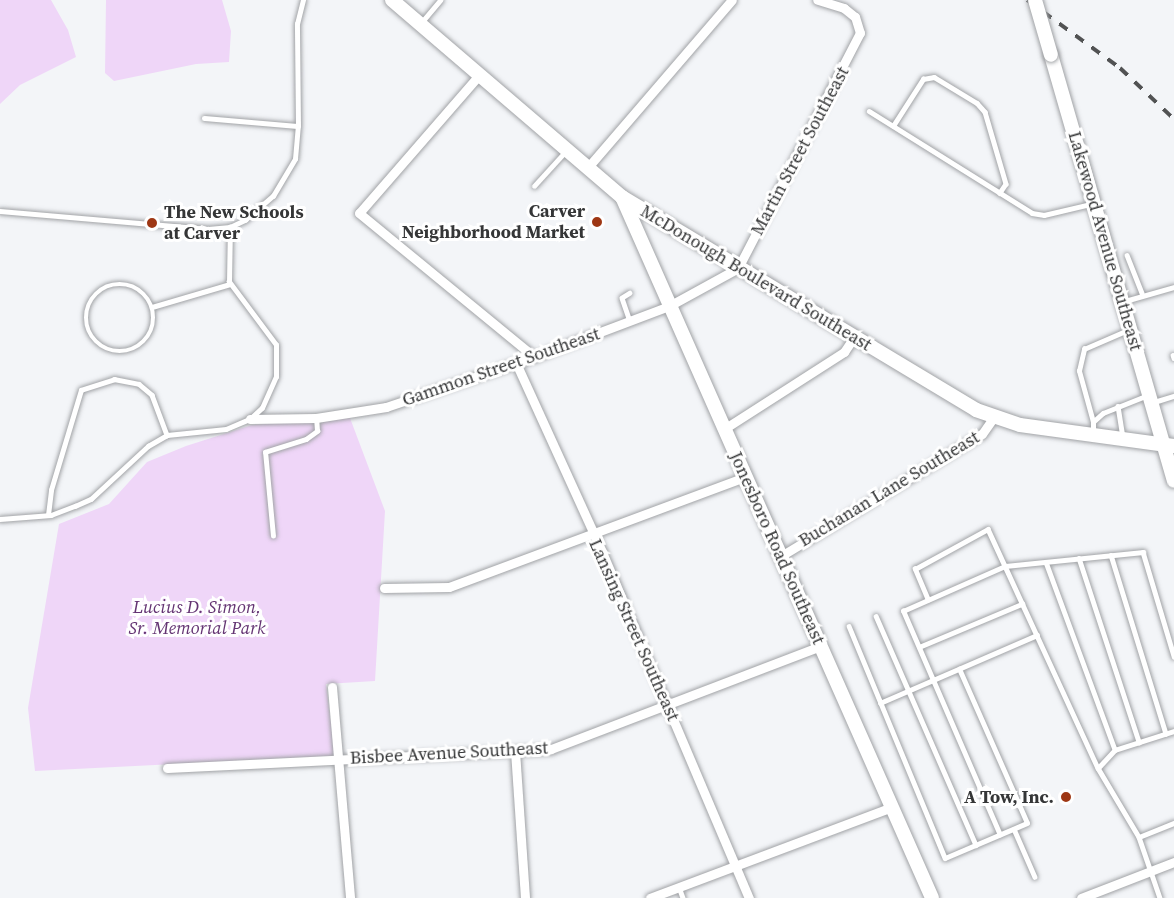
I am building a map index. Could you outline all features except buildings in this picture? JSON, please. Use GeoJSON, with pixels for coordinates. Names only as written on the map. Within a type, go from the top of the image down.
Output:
{"type":"FeatureCollection","features":[{"type":"Feature","properties":{"kind":"main road","name":"McDonough Boulevard Southeast"},"geometry":{"type":"LineString","coordinates":[[392,0],[589,166],[622,197],[993,418],[1093,429],[1124,439],[1169,445]]}},
{"type":"Feature","properties":{"kind":"main road","name":"Lakewood Avenue Southeast"},"geometry":{"type":"LineString","coordinates":[[1035,0],[1150,399],[1169,445],[1174,481]]}},
{"type":"Feature","properties":{"kind":"main road","name":"Jonesboro Road Southeast"},"geometry":{"type":"LineString","coordinates":[[622,197],[932,898]]}},
{"type":"Feature","properties":{"kind":"street"},"geometry":{"type":"LineString","coordinates":[[589,166],[732,0]]}},
{"type":"Feature","properties":{"kind":"street","name":"Martin Street Southeast"},"geometry":{"type":"LineString","coordinates":[[738,268],[861,33],[855,17],[844,9],[817,0]]}},
{"type":"Feature","properties":{"kind":"street"},"geometry":{"type":"LineString","coordinates":[[480,74],[359,213],[534,357]]}},
{"type":"Feature","properties":{"kind":"street","name":"Gammon Street Southeast"},"geometry":{"type":"LineString","coordinates":[[250,420],[316,418],[386,407],[534,357],[669,306],[738,268]]}},
{"type":"Feature","properties":{"kind":"street"},"geometry":{"type":"LineString","coordinates":[[724,429],[844,352],[854,337]]}},
{"type":"Feature","properties":{"kind":"street","name":"Lansing Street Southeast"},"geometry":{"type":"LineString","coordinates":[[516,363],[667,705],[749,898]]}},
{"type":"Feature","properties":{"kind":"street","name":"Buchanan Lane Southeast"},"geometry":{"type":"LineString","coordinates":[[781,556],[982,434],[993,418]]}},
{"type":"Feature","properties":{"kind":"street"},"geometry":{"type":"LineString","coordinates":[[384,588],[449,587],[745,477]]}},
{"type":"Feature","properties":{"kind":"street","name":"Bisbee Avenue Southeast"},"geometry":{"type":"LineString","coordinates":[[167,768],[551,749],[821,646]]}},
{"type":"Feature","properties":{"kind":"street"},"geometry":{"type":"LineString","coordinates":[[332,687],[350,898]]}},
{"type":"Feature","properties":{"kind":"street"},"geometry":{"type":"LineString","coordinates":[[515,751],[525,898]]}},
{"type":"Feature","properties":{"kind":"street"},"geometry":{"type":"LineString","coordinates":[[650,898],[892,807]]}},
{"type":"Feature","properties":{"kind":"street"},"geometry":{"type":"LineString","coordinates":[[1081,898],[1174,862]]}},
{"type":"Feature","properties":{"kind":"lane"},"geometry":{"type":"LineString","coordinates":[[0,211],[208,229],[230,227],[245,220],[282,183],[295,159],[298,126],[297,24],[303,0]]}},
{"type":"Feature","properties":{"kind":"lane"},"geometry":{"type":"LineString","coordinates":[[420,24],[440,0]]}},
{"type":"Feature","properties":{"kind":"lane"},"geometry":{"type":"LineString","coordinates":[[893,126],[923,79],[934,77],[977,103],[985,112],[1006,184],[1000,193]]}},
{"type":"Feature","properties":{"kind":"lane"},"geometry":{"type":"LineString","coordinates":[[870,111],[1032,213],[1044,215],[1094,203]]}},
{"type":"Feature","properties":{"kind":"lane"},"geometry":{"type":"LineString","coordinates":[[204,118],[298,126]]}},
{"type":"Feature","properties":{"kind":"lane"},"geometry":{"type":"LineString","coordinates":[[534,186],[568,149]]}},
{"type":"Feature","properties":{"kind":"lane"},"geometry":{"type":"LineString","coordinates":[[0,519],[48,515],[91,499],[148,446],[167,435],[226,429],[250,420],[262,408],[276,376],[276,345],[230,284],[230,227]]}},
{"type":"Feature","properties":{"kind":"lane"},"geometry":{"type":"LineString","coordinates":[[1127,255],[1142,293]]}},
{"type":"Feature","properties":{"kind":"lane"},"geometry":{"type":"LineString","coordinates":[[152,307],[230,284]]}},
{"type":"Feature","properties":{"kind":"lane"},"geometry":{"type":"LineString","coordinates":[[127,285],[140,291],[152,307],[154,325],[149,337],[129,352],[104,348],[89,332],[88,308],[95,296],[111,286],[127,285]]}},
{"type":"Feature","properties":{"kind":"lane"},"geometry":{"type":"LineString","coordinates":[[1122,303],[1142,293],[1174,287]]}},
{"type":"Feature","properties":{"kind":"lane"},"geometry":{"type":"LineString","coordinates":[[630,293],[622,298],[630,321]]}},
{"type":"Feature","properties":{"kind":"lane"},"geometry":{"type":"LineString","coordinates":[[1130,329],[1084,349],[1078,371],[1093,429],[1118,406],[1174,396]]}},
{"type":"Feature","properties":{"kind":"lane"},"geometry":{"type":"LineString","coordinates":[[48,515],[51,490],[81,390],[114,379],[139,384],[152,395],[167,435]]}},
{"type":"Feature","properties":{"kind":"lane"},"geometry":{"type":"LineString","coordinates":[[1118,406],[1124,439]]}},
{"type":"Feature","properties":{"kind":"lane"},"geometry":{"type":"LineString","coordinates":[[273,536],[265,452],[306,439],[317,431],[316,418]]}},
{"type":"Feature","properties":{"kind":"lane"},"geometry":{"type":"LineString","coordinates":[[928,600],[915,569],[988,529],[1098,768],[1139,837],[1160,898]]}},
{"type":"Feature","properties":{"kind":"lane"},"geometry":{"type":"LineString","coordinates":[[1000,835],[903,611],[1005,566],[1143,552],[1174,656]]}},
{"type":"Feature","properties":{"kind":"lane"},"geometry":{"type":"LineString","coordinates":[[1111,555],[1166,734]]}},
{"type":"Feature","properties":{"kind":"lane"},"geometry":{"type":"LineString","coordinates":[[1079,558],[1139,742]]}},
{"type":"Feature","properties":{"kind":"lane"},"geometry":{"type":"LineString","coordinates":[[1046,562],[1115,750]]}},
{"type":"Feature","properties":{"kind":"lane"},"geometry":{"type":"LineString","coordinates":[[919,647],[1022,604]]}},
{"type":"Feature","properties":{"kind":"lane"},"geometry":{"type":"LineString","coordinates":[[876,616],[976,845]]}},
{"type":"Feature","properties":{"kind":"lane"},"geometry":{"type":"LineString","coordinates":[[849,627],[945,858],[1027,823],[959,669]]}},
{"type":"Feature","properties":{"kind":"lane"},"geometry":{"type":"LineString","coordinates":[[880,703],[1037,635]]}},
{"type":"Feature","properties":{"kind":"lane"},"geometry":{"type":"LineString","coordinates":[[1098,768],[1115,750],[1174,731]]}},
{"type":"Feature","properties":{"kind":"lane"},"geometry":{"type":"LineString","coordinates":[[1139,837],[1174,823]]}},
{"type":"Feature","properties":{"kind":"lane"},"geometry":{"type":"LineString","coordinates":[[1014,829],[1035,877]]}},
{"type":"Feature","properties":{"kind":"lane"},"geometry":{"type":"LineString","coordinates":[[679,887],[683,898]]}},
{"type":"Feature","properties":{"kind":"green space"},"geometry":{"type":"Polygon","coordinates":[[[0,0],[51,0],[68,30],[76,57],[20,85],[0,104],[0,0]]]}},
{"type":"Feature","properties":{"kind":"green space"},"geometry":{"type":"Polygon","coordinates":[[[106,0],[222,0],[231,31],[229,62],[196,64],[114,81],[105,73],[106,0]]]}},
{"type":"Feature","properties":{"kind":"green space","name":"Lucius D. Simon, Sr. Memorial Park"},"geometry":{"type":"Polygon","coordinates":[[[350,418],[385,511],[375,681],[326,684],[335,756],[35,771],[28,708],[59,524],[109,504],[147,462],[186,446],[252,425],[350,418]]]}},
{"type":"Feature","properties":{"kind":"railway"},"geometry":{"type":"LineString","coordinates":[[1027,0],[1120,68],[1174,119]]}},
{"type":"Feature","properties":{"kind":"place","name":"Carver Neighborhood Market"},"geometry":{"type":"Point","coordinates":[597,222]}},
{"type":"Feature","properties":{"kind":"place","name":"The New Schools at Carver"},"geometry":{"type":"Point","coordinates":[152,223]}},
{"type":"Feature","properties":{"kind":"place","name":"A Tow, Inc."},"geometry":{"type":"Point","coordinates":[1066,797]}}]}
